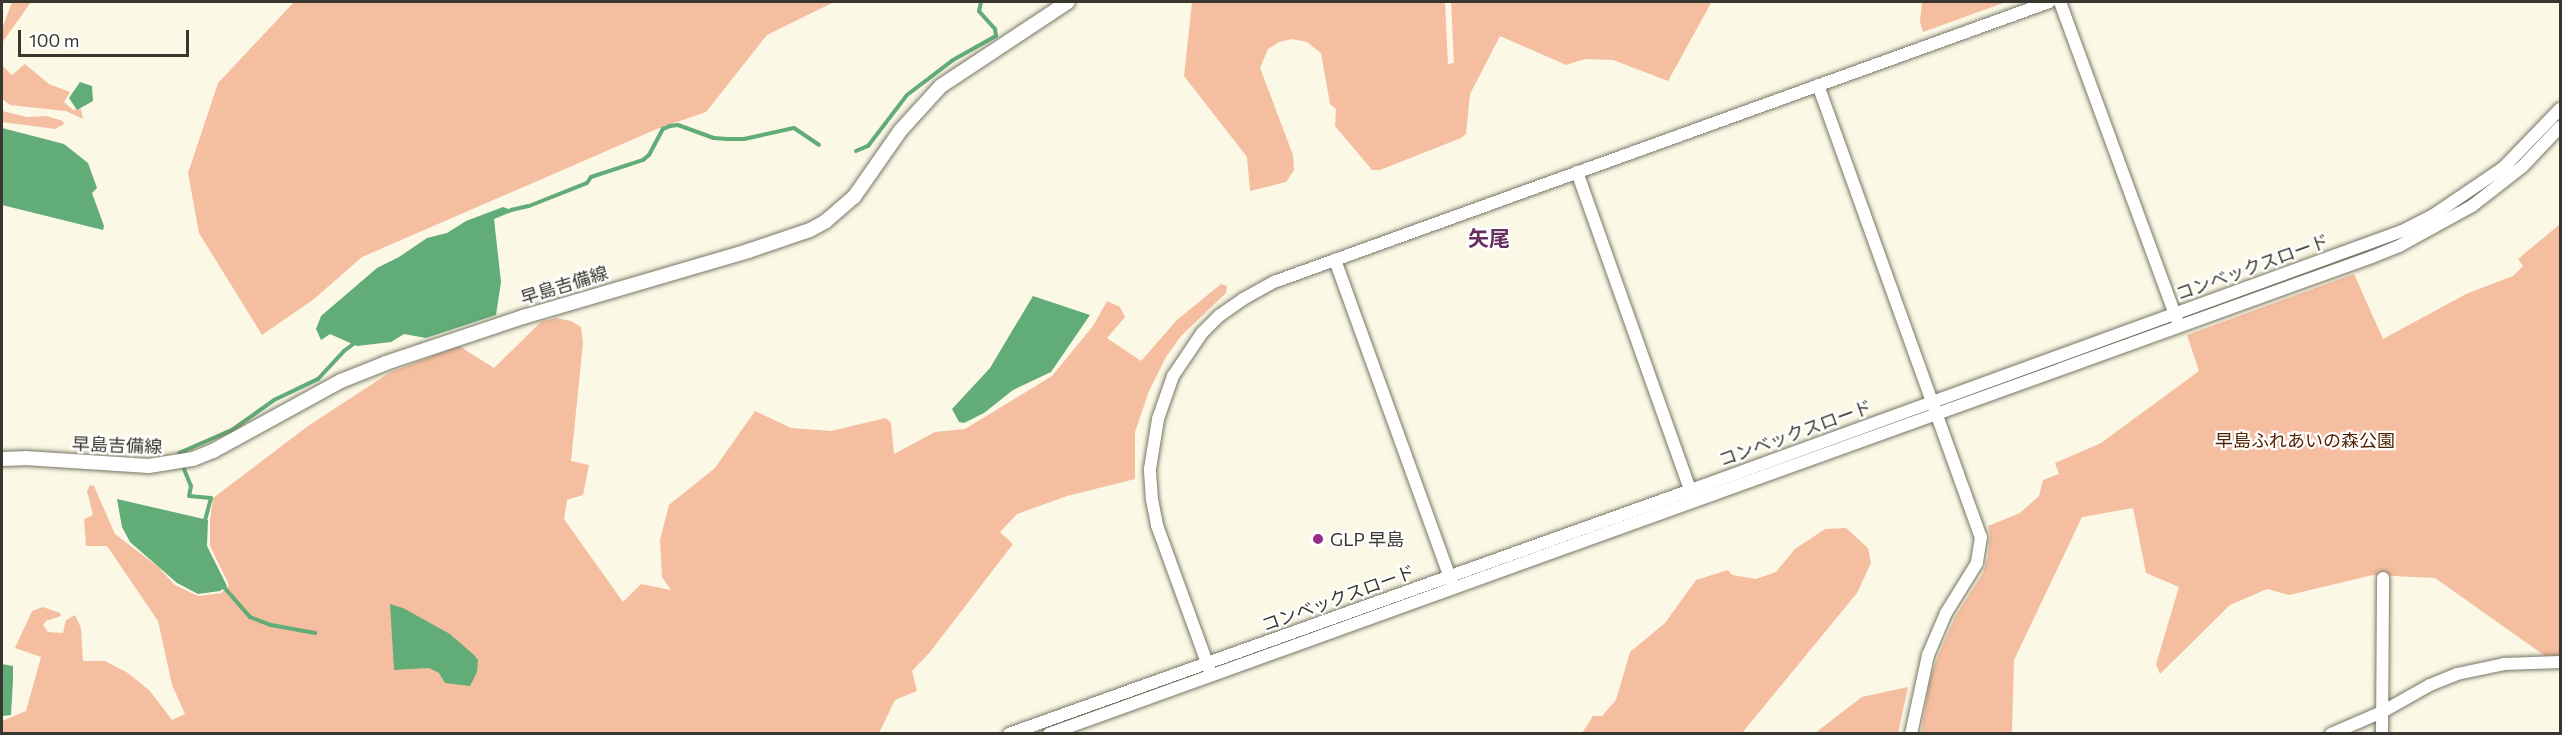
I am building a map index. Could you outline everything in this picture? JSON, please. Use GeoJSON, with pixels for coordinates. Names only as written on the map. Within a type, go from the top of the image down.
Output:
{"type":"FeatureCollection","features":[{"type":"Feature","properties":{"kind":"main road","name":"早島吉備線"},"geometry":{"type":"LineString","coordinates":[[2,459],[25,458],[149,466],[193,459],[213,451],[341,381],[386,363],[540,312],[757,248],[810,230],[826,221],[854,197],[906,124],[941,86],[1068,2]]}},
{"type":"Feature","properties":{"kind":"street"},"geometry":{"type":"LineString","coordinates":[[1209,669],[1162,540],[1152,501],[1152,443],[1164,396],[1186,354],[1219,316],[1243,299],[1274,282],[2049,2]]}},
{"type":"Feature","properties":{"kind":"street"},"geometry":{"type":"LineString","coordinates":[[2060,2],[2177,319]]}},
{"type":"Feature","properties":{"kind":"street"},"geometry":{"type":"LineString","coordinates":[[1818,85],[1978,526],[1981,546],[1973,572],[1946,613],[1928,655],[1917,695],[1911,734]]}},
{"type":"Feature","properties":{"kind":"street","name":"コンベックスロード"},"geometry":{"type":"LineString","coordinates":[[1049,734],[1209,669],[1449,577],[1936,414],[2368,245],[2432,216],[2514,159],[2560,109]]}},
{"type":"Feature","properties":{"kind":"street","name":"コンベックスロード"},"geometry":{"type":"LineString","coordinates":[[1009,734],[1454,589],[1932,401],[2372,256],[2452,219],[2495,190],[2560,127]]}},
{"type":"Feature","properties":{"kind":"street"},"geometry":{"type":"LineString","coordinates":[[1577,172],[1693,495]]}},
{"type":"Feature","properties":{"kind":"street"},"geometry":{"type":"LineString","coordinates":[[1335,260],[1454,589]]}},
{"type":"Feature","properties":{"kind":"street"},"geometry":{"type":"LineString","coordinates":[[2382,734],[2383,578]]}},
{"type":"Feature","properties":{"kind":"street"},"geometry":{"type":"LineString","coordinates":[[2331,734],[2382,712],[2430,685],[2457,674],[2504,664],[2560,662]]}},
{"type":"Feature","properties":{"kind":"green space"},"geometry":{"type":"Polygon","coordinates":[[[12,2],[31,2],[2,43],[2,29],[12,2]]]}},
{"type":"Feature","properties":{"kind":"green space"},"geometry":{"type":"Polygon","coordinates":[[[294,2],[834,2],[767,35],[706,112],[657,129],[362,257],[314,299],[262,335],[199,233],[188,173],[218,83],[294,2]]]}},
{"type":"Feature","properties":{"kind":"green space"},"geometry":{"type":"Polygon","coordinates":[[[1192,2],[1445,2],[1448,64],[1454,63],[1451,2],[1711,3],[1668,81],[1613,60],[1585,59],[1566,65],[1500,36],[1470,94],[1466,134],[1380,170],[1372,170],[1335,126],[1336,109],[1330,104],[1321,53],[1307,42],[1292,39],[1279,42],[1268,49],[1260,68],[1293,155],[1294,170],[1286,182],[1250,191],[1247,157],[1184,76],[1192,2]]]}},
{"type":"Feature","properties":{"kind":"green space"},"geometry":{"type":"Polygon","coordinates":[[[1922,2],[2006,2],[1923,32],[1920,22],[1922,2]]]}},
{"type":"Feature","properties":{"kind":"green space"},"geometry":{"type":"Polygon","coordinates":[[[25,64],[49,84],[70,92],[64,102],[73,110],[81,109],[83,119],[66,111],[10,105],[2,99],[2,65],[12,75],[25,64]]]}},
{"type":"Feature","properties":{"kind":"green space"},"geometry":{"type":"Polygon","coordinates":[[[2,111],[27,117],[47,116],[63,121],[64,124],[55,129],[2,122],[2,111]]]}},
{"type":"Feature","properties":{"kind":"green space","name":"早島ふれあいの森公園"},"geometry":{"type":"Polygon","coordinates":[[[2560,224],[2560,658],[2548,658],[2435,578],[2373,575],[2289,595],[2267,589],[2230,605],[2160,674],[2156,664],[2179,587],[2146,573],[2133,508],[2082,517],[2014,660],[2012,733],[1921,734],[1930,679],[1938,656],[1955,617],[1983,573],[1988,557],[1990,535],[1988,526],[2020,513],[2039,496],[2043,480],[2059,474],[2055,463],[2101,443],[2199,371],[2187,335],[2354,274],[2383,339],[2466,294],[2513,276],[2523,266],[2518,259],[2560,224]]]}},
{"type":"Feature","properties":{"kind":"green space"},"geometry":{"type":"Polygon","coordinates":[[[1221,284],[1227,286],[1226,293],[1181,336],[1166,357],[1149,391],[1135,432],[1135,479],[1067,496],[1017,514],[1000,532],[1013,544],[930,652],[912,671],[917,691],[895,700],[879,733],[2,734],[2,721],[26,711],[41,657],[15,648],[32,611],[43,607],[60,613],[61,616],[46,621],[43,625],[48,632],[63,633],[66,620],[75,615],[81,628],[83,661],[105,661],[128,673],[150,691],[172,720],[185,714],[172,685],[158,621],[107,546],[86,546],[84,519],[93,515],[87,491],[90,485],[94,486],[115,534],[157,566],[175,585],[198,596],[221,593],[229,585],[210,546],[213,498],[308,426],[389,373],[459,346],[494,368],[541,322],[556,318],[571,321],[581,327],[583,343],[571,461],[589,465],[583,495],[567,500],[564,519],[623,602],[641,584],[671,590],[662,577],[660,540],[669,505],[715,468],[755,411],[791,428],[831,431],[886,418],[891,423],[894,454],[935,432],[965,429],[1052,376],[1093,326],[1107,301],[1120,307],[1125,317],[1107,338],[1141,361],[1177,320],[1221,284]]]}},
{"type":"Feature","properties":{"kind":"green space"},"geometry":{"type":"Polygon","coordinates":[[[1846,528],[1868,548],[1871,563],[1857,593],[1742,733],[1582,733],[1593,716],[1602,716],[1616,700],[1630,652],[1665,623],[1696,580],[1728,570],[1732,575],[1756,579],[1776,572],[1795,549],[1825,529],[1846,528]]]}},
{"type":"Feature","properties":{"kind":"green space"},"geometry":{"type":"Polygon","coordinates":[[[1908,687],[1898,733],[1815,733],[1862,697],[1908,687]]]}},
{"type":"Feature","properties":{"kind":"shaded area"},"geometry":{"type":"Polygon","coordinates":[[[80,82],[92,86],[93,101],[77,110],[69,98],[80,82]]]}},
{"type":"Feature","properties":{"kind":"shaded area"},"geometry":{"type":"Polygon","coordinates":[[[2,128],[64,144],[88,163],[97,188],[92,193],[104,226],[103,230],[2,205],[2,128]]]}},
{"type":"Feature","properties":{"kind":"shaded area"},"geometry":{"type":"Polygon","coordinates":[[[503,207],[514,211],[494,219],[501,282],[496,315],[426,338],[404,334],[391,342],[357,346],[330,334],[321,340],[316,329],[321,316],[377,268],[399,257],[427,238],[447,233],[466,221],[503,207]]]}},
{"type":"Feature","properties":{"kind":"shaded area"},"geometry":{"type":"Polygon","coordinates":[[[1033,296],[1090,315],[1051,372],[1013,390],[984,413],[964,423],[959,422],[952,409],[990,368],[1033,296]]]}},
{"type":"Feature","properties":{"kind":"shaded area"},"geometry":{"type":"Polygon","coordinates":[[[117,499],[208,520],[207,546],[227,586],[220,591],[198,594],[177,583],[130,542],[122,527],[117,499]]]}},
{"type":"Feature","properties":{"kind":"shaded area"},"geometry":{"type":"Polygon","coordinates":[[[390,604],[403,608],[450,634],[474,655],[478,660],[477,672],[470,686],[445,683],[439,673],[429,668],[394,670],[390,604]]]}},
{"type":"Feature","properties":{"kind":"shaded area"},"geometry":{"type":"Polygon","coordinates":[[[2,664],[13,666],[13,680],[11,715],[2,716],[2,664]]]}},
{"type":"Feature","properties":{"kind":"waterway"},"geometry":{"type":"LineString","coordinates":[[856,151],[868,146],[907,95],[953,60],[996,36],[995,29],[979,11],[981,2]]}},
{"type":"Feature","properties":{"kind":"waterway"},"geometry":{"type":"LineString","coordinates":[[511,210],[529,206],[587,183],[591,177],[643,160],[649,155],[663,129],[670,126],[678,125],[714,138],[727,139],[744,139],[794,128],[819,145]]}},
{"type":"Feature","properties":{"kind":"waterway"},"geometry":{"type":"LineString","coordinates":[[179,453],[232,430],[274,400],[318,379],[344,351],[356,342]]}},
{"type":"Feature","properties":{"kind":"waterway"},"geometry":{"type":"LineString","coordinates":[[184,469],[191,486],[189,496],[211,498],[204,524]]}},
{"type":"Feature","properties":{"kind":"waterway"},"geometry":{"type":"LineString","coordinates":[[222,585],[250,617],[271,625],[315,633]]}},
{"type":"Feature","properties":{"kind":"place","name":"GLP 早島"},"geometry":{"type":"Point","coordinates":[1318,539]}},
{"type":"Feature","properties":{"kind":"district","name":"矢尾"},"geometry":{"type":"Point","coordinates":[1489,238]}}]}
